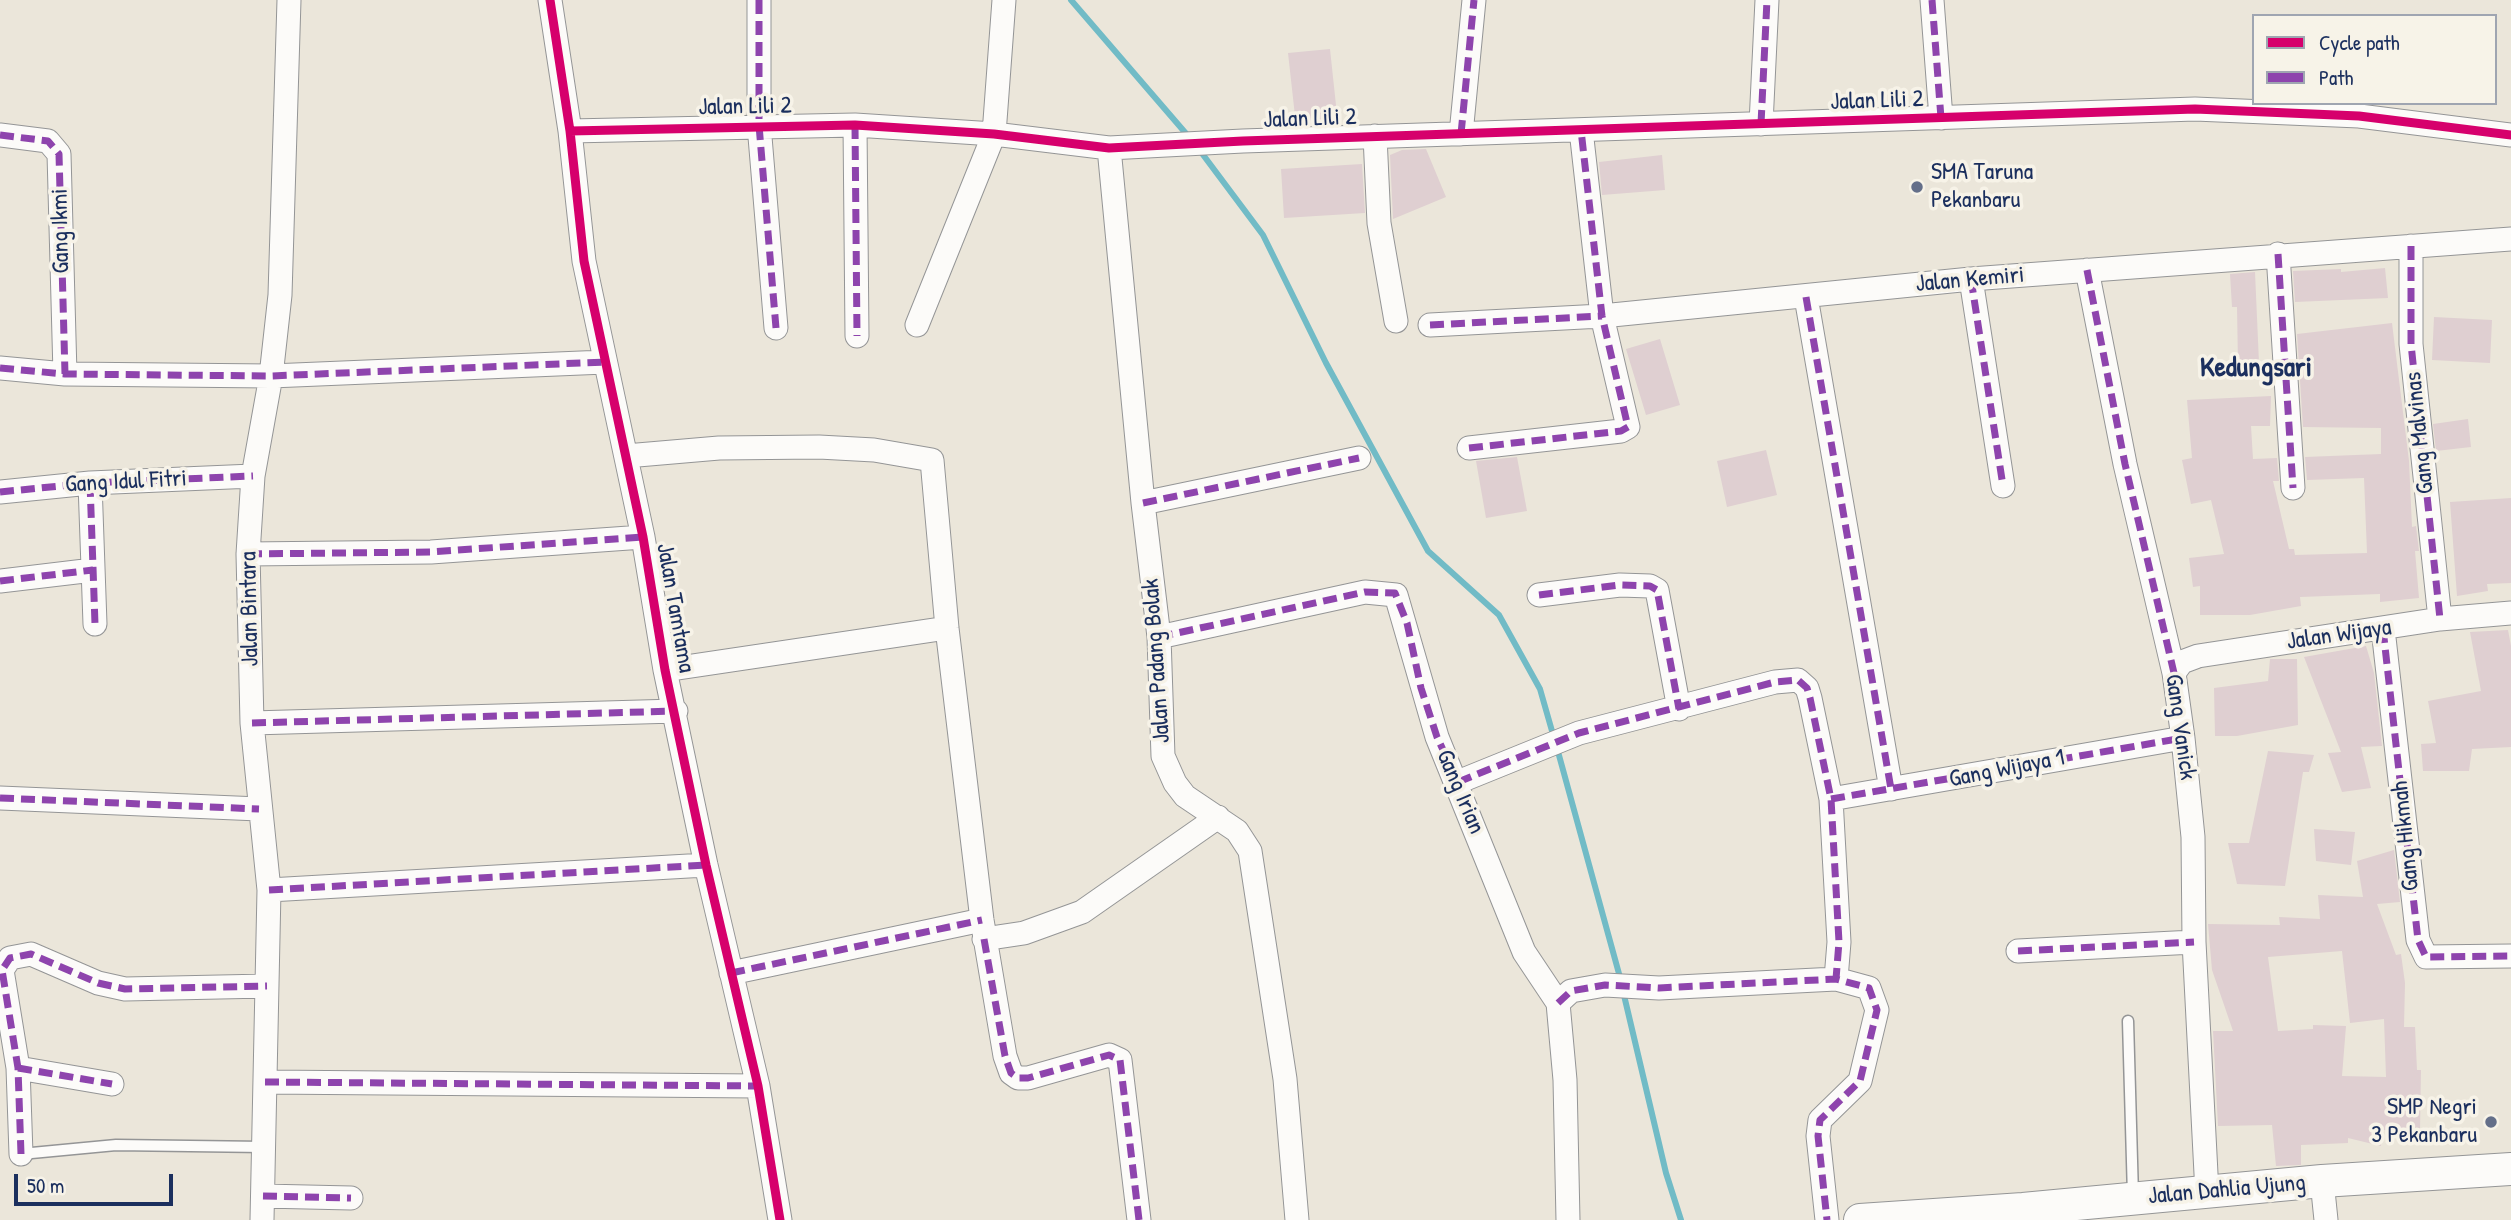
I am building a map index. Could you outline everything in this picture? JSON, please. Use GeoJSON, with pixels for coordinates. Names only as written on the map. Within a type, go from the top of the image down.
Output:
{"type":"FeatureCollection","features":[{"type":"Feature","properties":{"kind":"main road","name":"Jalan Dahlia Ujung"},"geometry":{"type":"LineString","coordinates":[[1860,1220],[2023,1214],[2133,1199],[2322,1181],[2511,1169]]}},
{"type":"Feature","properties":{"kind":"street","name":"Jalan Bintara"},"geometry":{"type":"LineString","coordinates":[[262,1220],[269,890],[252,723],[248,554],[253,476],[271,376],[280,295],[289,0]]}},
{"type":"Feature","properties":{"kind":"street","name":"Jalan Tamtama"},"geometry":{"type":"LineString","coordinates":[[550,0],[570,131],[584,261],[643,537],[665,670],[676,712],[706,865],[758,1086],[780,1220]]}},
{"type":"Feature","properties":{"kind":"street"},"geometry":{"type":"LineString","coordinates":[[759,0],[759,125],[776,328]]}},
{"type":"Feature","properties":{"kind":"street"},"geometry":{"type":"LineString","coordinates":[[917,325],[993,134],[1004,0]]}},
{"type":"Feature","properties":{"kind":"street"},"geometry":{"type":"LineString","coordinates":[[1461,134],[1474,0]]}},
{"type":"Feature","properties":{"kind":"street"},"geometry":{"type":"LineString","coordinates":[[1762,124],[1767,0]]}},
{"type":"Feature","properties":{"kind":"street"},"geometry":{"type":"LineString","coordinates":[[1932,0],[1941,118]]}},
{"type":"Feature","properties":{"kind":"street","name":"Jalan Lili 2"},"geometry":{"type":"LineString","coordinates":[[570,131],[855,125],[993,134],[1109,148],[1375,136],[2195,109],[2359,116],[2511,135]]}},
{"type":"Feature","properties":{"kind":"street"},"geometry":{"type":"LineString","coordinates":[[855,125],[857,337]]}},
{"type":"Feature","properties":{"kind":"street"},"geometry":{"type":"LineString","coordinates":[[1469,448],[1621,431],[1628,427],[1602,316],[1581,130]]}},
{"type":"Feature","properties":{"kind":"street","name":"Gang Ikmi"},"geometry":{"type":"LineString","coordinates":[[0,135],[48,141],[59,154],[65,374]]}},
{"type":"Feature","properties":{"kind":"street"},"geometry":{"type":"LineString","coordinates":[[1375,136],[1379,223],[1396,321]]}},
{"type":"Feature","properties":{"kind":"street","name":"Jalan Padang Bolak"},"geometry":{"type":"LineString","coordinates":[[1109,148],[1143,503],[1160,637],[1163,756],[1175,783],[1185,796],[1237,831],[1250,851],[1285,1079],[1297,1220]]}},
{"type":"Feature","properties":{"kind":"street","name":"Jalan Kemiri"},"geometry":{"type":"LineString","coordinates":[[1430,325],[1602,316],[1972,279],[2278,254],[2511,239]]}},
{"type":"Feature","properties":{"kind":"street","name":"Gang Malvinas"},"geometry":{"type":"LineString","coordinates":[[2411,246],[2411,344],[2440,619]]}},
{"type":"Feature","properties":{"kind":"street"},"geometry":{"type":"LineString","coordinates":[[2278,254],[2294,488]]}},
{"type":"Feature","properties":{"kind":"street","name":"Gang Vanick"},"geometry":{"type":"LineString","coordinates":[[2087,270],[2125,464],[2174,673],[2183,738],[2193,837],[2194,942],[2207,1193]]}},
{"type":"Feature","properties":{"kind":"street"},"geometry":{"type":"LineString","coordinates":[[1972,279],[2003,486]]}},
{"type":"Feature","properties":{"kind":"street"},"geometry":{"type":"LineString","coordinates":[[1806,297],[1891,789]]}},
{"type":"Feature","properties":{"kind":"street"},"geometry":{"type":"LineString","coordinates":[[0,368],[65,374],[271,376],[605,362]]}},
{"type":"Feature","properties":{"kind":"street"},"geometry":{"type":"LineString","coordinates":[[626,456],[719,448],[819,447],[929,457],[933,463],[947,628],[983,930],[1005,1056],[1011,1073],[1018,1078],[1028,1079],[1109,1055],[1120,1060],[1139,1220]]}},
{"type":"Feature","properties":{"kind":"street"},"geometry":{"type":"LineString","coordinates":[[1143,503],[1359,458]]}},
{"type":"Feature","properties":{"kind":"street","name":"Gang Idul Fitri"},"geometry":{"type":"LineString","coordinates":[[0,492],[90,482],[253,476]]}},
{"type":"Feature","properties":{"kind":"street"},"geometry":{"type":"LineString","coordinates":[[90,482],[95,624]]}},
{"type":"Feature","properties":{"kind":"street","name":"Jalan Tamtama"},"geometry":{"type":"LineString","coordinates":[[248,554],[431,552],[643,537]]}},
{"type":"Feature","properties":{"kind":"street"},"geometry":{"type":"LineString","coordinates":[[0,582],[93,570]]}},
{"type":"Feature","properties":{"kind":"street"},"geometry":{"type":"LineString","coordinates":[[1539,595],[1620,585],[1650,586],[1657,590],[1679,709]]}},
{"type":"Feature","properties":{"kind":"street","name":"Gang Irian"},"geometry":{"type":"LineString","coordinates":[[1160,637],[1365,592],[1395,593],[1407,623],[1421,688],[1437,737],[1458,782],[1524,952],[1558,1003],[1565,1080],[1568,1220]]}},
{"type":"Feature","properties":{"kind":"street","name":"Jalan Wijaya"},"geometry":{"type":"LineString","coordinates":[[2174,673],[2182,662],[2197,656],[2440,619],[2511,613]]}},
{"type":"Feature","properties":{"kind":"street"},"geometry":{"type":"LineString","coordinates":[[665,670],[947,628]]}},
{"type":"Feature","properties":{"kind":"street","name":"Gang Hikmah"},"geometry":{"type":"LineString","coordinates":[[2383,629],[2418,940],[2426,957],[2511,956]]}},
{"type":"Feature","properties":{"kind":"street"},"geometry":{"type":"LineString","coordinates":[[1458,782],[1579,733],[1775,682],[1798,680],[1807,688],[1810,698],[1831,799],[1839,942],[1836,979]]}},
{"type":"Feature","properties":{"kind":"street"},"geometry":{"type":"LineString","coordinates":[[252,723],[676,712]]}},
{"type":"Feature","properties":{"kind":"street","name":"Gang Wijaya 1"},"geometry":{"type":"LineString","coordinates":[[1831,799],[2183,738]]}},
{"type":"Feature","properties":{"kind":"street"},"geometry":{"type":"LineString","coordinates":[[0,798],[260,809]]}},
{"type":"Feature","properties":{"kind":"street"},"geometry":{"type":"LineString","coordinates":[[731,973],[983,930],[1024,933],[1082,912],[1218,817]]}},
{"type":"Feature","properties":{"kind":"street"},"geometry":{"type":"LineString","coordinates":[[269,890],[706,865]]}},
{"type":"Feature","properties":{"kind":"street"},"geometry":{"type":"LineString","coordinates":[[2018,951],[2194,942]]}},
{"type":"Feature","properties":{"kind":"street"},"geometry":{"type":"LineString","coordinates":[[21,1154],[18,1068],[2,970],[5,963],[19,954],[31,954],[98,983],[125,989],[267,986]]}},
{"type":"Feature","properties":{"kind":"street"},"geometry":{"type":"LineString","coordinates":[[1558,1003],[1571,991],[1605,985],[1659,988],[1836,979],[1869,988],[1877,1010],[1860,1081],[1821,1120],[1818,1136],[1827,1220]]}},
{"type":"Feature","properties":{"kind":"street"},"geometry":{"type":"LineString","coordinates":[[18,1068],[112,1084]]}},
{"type":"Feature","properties":{"kind":"street"},"geometry":{"type":"LineString","coordinates":[[265,1082],[758,1086]]}},
{"type":"Feature","properties":{"kind":"street"},"geometry":{"type":"LineString","coordinates":[[2322,1181],[2326,1220]]}},
{"type":"Feature","properties":{"kind":"street"},"geometry":{"type":"LineString","coordinates":[[263,1196],[351,1198]]}},
{"type":"Feature","properties":{"kind":"lane"},"geometry":{"type":"LineString","coordinates":[[2128,1021],[2133,1199]]}},
{"type":"Feature","properties":{"kind":"lane"},"geometry":{"type":"LineString","coordinates":[[21,1154],[116,1146],[264,1147]]}},
{"type":"Feature","properties":{"kind":"building"},"geometry":{"type":"Polygon","coordinates":[[[1330,49],[1338,124],[1296,125],[1288,53],[1330,49]]]}},
{"type":"Feature","properties":{"kind":"building"},"geometry":{"type":"Polygon","coordinates":[[[1426,149],[1446,197],[1393,219],[1390,155],[1402,150],[1426,149]]]}},
{"type":"Feature","properties":{"kind":"building"},"geometry":{"type":"Polygon","coordinates":[[[1662,155],[1665,190],[1602,195],[1599,162],[1662,155]]]}},
{"type":"Feature","properties":{"kind":"building"},"geometry":{"type":"Polygon","coordinates":[[[1362,164],[1365,213],[1284,218],[1281,169],[1362,164]]]}},
{"type":"Feature","properties":{"kind":"building"},"geometry":{"type":"Polygon","coordinates":[[[2385,268],[2388,298],[2295,302],[2293,271],[2341,269],[2341,272],[2385,268]]]}},
{"type":"Feature","properties":{"kind":"building"},"geometry":{"type":"Polygon","coordinates":[[[2255,272],[2259,363],[2238,364],[2237,307],[2232,307],[2230,274],[2255,272]]]}},
{"type":"Feature","properties":{"kind":"building"},"geometry":{"type":"Polygon","coordinates":[[[2434,317],[2492,320],[2490,363],[2432,360],[2434,317]]]}},
{"type":"Feature","properties":{"kind":"building"},"geometry":{"type":"Polygon","coordinates":[[[2392,323],[2409,461],[2412,527],[2416,526],[2419,551],[2415,551],[2419,598],[2380,602],[2380,594],[2300,597],[2301,606],[2250,615],[2200,615],[2200,586],[2193,587],[2189,558],[2224,554],[2211,500],[2191,504],[2182,460],[2192,458],[2187,400],[2271,396],[2270,426],[2251,426],[2253,459],[2277,458],[2279,481],[2273,481],[2289,549],[2294,549],[2295,555],[2367,553],[2364,478],[2307,480],[2305,457],[2381,454],[2381,428],[2303,427],[2297,334],[2392,323]]]}},
{"type":"Feature","properties":{"kind":"building"},"geometry":{"type":"Polygon","coordinates":[[[1660,339],[1680,405],[1646,415],[1626,349],[1660,339]]]}},
{"type":"Feature","properties":{"kind":"building"},"geometry":{"type":"Polygon","coordinates":[[[2468,419],[2471,447],[2436,451],[2433,424],[2468,419]]]}},
{"type":"Feature","properties":{"kind":"building"},"geometry":{"type":"Polygon","coordinates":[[[1766,450],[1777,495],[1727,507],[1717,461],[1766,450]]]}},
{"type":"Feature","properties":{"kind":"building"},"geometry":{"type":"Polygon","coordinates":[[[1517,457],[1527,511],[1486,518],[1476,461],[1517,457]]]}},
{"type":"Feature","properties":{"kind":"building"},"geometry":{"type":"Polygon","coordinates":[[[2511,498],[2511,583],[2487,584],[2488,591],[2457,596],[2450,502],[2511,498]]]}},
{"type":"Feature","properties":{"kind":"building"},"geometry":{"type":"Polygon","coordinates":[[[2508,630],[2511,646],[2511,747],[2472,749],[2469,771],[2423,771],[2421,744],[2436,743],[2428,701],[2481,691],[2470,632],[2508,630]]]}},
{"type":"Feature","properties":{"kind":"building"},"geometry":{"type":"Polygon","coordinates":[[[2366,646],[2374,673],[2382,746],[2361,747],[2371,788],[2342,792],[2328,753],[2341,752],[2304,657],[2366,646]]]}},
{"type":"Feature","properties":{"kind":"building"},"geometry":{"type":"Polygon","coordinates":[[[2270,659],[2297,659],[2298,725],[2237,736],[2215,736],[2214,688],[2268,681],[2270,659]]]}},
{"type":"Feature","properties":{"kind":"building"},"geometry":{"type":"Polygon","coordinates":[[[2268,751],[2314,755],[2309,772],[2303,772],[2285,886],[2237,884],[2228,843],[2249,843],[2268,751]]]}},
{"type":"Feature","properties":{"kind":"building"},"geometry":{"type":"Polygon","coordinates":[[[2314,829],[2355,832],[2351,865],[2316,861],[2314,829]]]}},
{"type":"Feature","properties":{"kind":"building"},"geometry":{"type":"Polygon","coordinates":[[[2394,850],[2400,902],[2377,904],[2396,955],[2401,954],[2405,983],[2404,1027],[2415,1027],[2417,1070],[2421,1070],[2420,1131],[2381,1130],[2381,1146],[2348,1138],[2348,1143],[2301,1145],[2301,1165],[2276,1166],[2272,1125],[2218,1126],[2213,1031],[2233,1031],[2212,970],[2208,924],[2280,925],[2279,917],[2320,919],[2318,895],[2363,897],[2357,861],[2394,850]],[[2342,951],[2268,957],[2278,1031],[2313,1029],[2313,1025],[2346,1026],[2342,1076],[2386,1077],[2384,1019],[2350,1023],[2342,951]]]}},
{"type":"Feature","properties":{"kind":"waterway"},"geometry":{"type":"LineString","coordinates":[[1071,0],[1189,137]]}},
{"type":"Feature","properties":{"kind":"waterway"},"geometry":{"type":"LineString","coordinates":[[1198,148],[1263,235],[1326,363],[1428,551],[1499,615],[1540,689],[1554,738]]}},
{"type":"Feature","properties":{"kind":"waterway"},"geometry":{"type":"LineString","coordinates":[[1557,748],[1621,981]]}},
{"type":"Feature","properties":{"kind":"waterway"},"geometry":{"type":"LineString","coordinates":[[1623,991],[1666,1173],[1681,1220]]}},
{"type":"Feature","properties":{"kind":"marked path"},"geometry":{"type":"LineString","coordinates":[[759,0],[759,125],[776,328]]}},
{"type":"Feature","properties":{"kind":"marked path"},"geometry":{"type":"LineString","coordinates":[[1461,134],[1474,0]]}},
{"type":"Feature","properties":{"kind":"marked path"},"geometry":{"type":"LineString","coordinates":[[1761,124],[1767,0]]}},
{"type":"Feature","properties":{"kind":"marked path"},"geometry":{"type":"LineString","coordinates":[[1932,0],[1941,118]]}},
{"type":"Feature","properties":{"kind":"marked path"},"geometry":{"type":"LineString","coordinates":[[855,125],[857,336]]}},
{"type":"Feature","properties":{"kind":"marked path"},"geometry":{"type":"LineString","coordinates":[[1469,448],[1621,431],[1628,427],[1602,316],[1581,130]]}},
{"type":"Feature","properties":{"kind":"marked path"},"geometry":{"type":"LineString","coordinates":[[0,135],[48,141],[59,154],[65,374]]}},
{"type":"Feature","properties":{"kind":"marked path"},"geometry":{"type":"LineString","coordinates":[[2411,246],[2411,344],[2440,619]]}},
{"type":"Feature","properties":{"kind":"marked path"},"geometry":{"type":"LineString","coordinates":[[2278,254],[2293,488]]}},
{"type":"Feature","properties":{"kind":"marked path"},"geometry":{"type":"LineString","coordinates":[[2087,270],[2125,464],[2174,673]]}},
{"type":"Feature","properties":{"kind":"marked path"},"geometry":{"type":"LineString","coordinates":[[1971,279],[2003,486]]}},
{"type":"Feature","properties":{"kind":"marked path"},"geometry":{"type":"LineString","coordinates":[[1806,297],[1891,789]]}},
{"type":"Feature","properties":{"kind":"marked path"},"geometry":{"type":"LineString","coordinates":[[1430,325],[1602,316]]}},
{"type":"Feature","properties":{"kind":"marked path"},"geometry":{"type":"LineString","coordinates":[[0,368],[65,374],[271,376],[605,362]]}},
{"type":"Feature","properties":{"kind":"marked path"},"geometry":{"type":"LineString","coordinates":[[1143,503],[1359,458]]}},
{"type":"Feature","properties":{"kind":"marked path"},"geometry":{"type":"LineString","coordinates":[[0,492],[90,483],[253,476]]}},
{"type":"Feature","properties":{"kind":"marked path"},"geometry":{"type":"LineString","coordinates":[[90,483],[95,624]]}},
{"type":"Feature","properties":{"kind":"marked path"},"geometry":{"type":"LineString","coordinates":[[248,554],[431,552],[643,537]]}},
{"type":"Feature","properties":{"kind":"marked path"},"geometry":{"type":"LineString","coordinates":[[0,581],[93,570]]}},
{"type":"Feature","properties":{"kind":"marked path"},"geometry":{"type":"LineString","coordinates":[[1539,595],[1620,585],[1650,586],[1657,590],[1679,709]]}},
{"type":"Feature","properties":{"kind":"marked path"},"geometry":{"type":"LineString","coordinates":[[1159,637],[1365,592],[1395,593],[1407,623],[1421,688],[1437,737],[1458,782],[1579,733],[1775,682],[1798,680],[1807,688],[1810,698],[1831,799],[1839,942],[1836,979]]}},
{"type":"Feature","properties":{"kind":"marked path"},"geometry":{"type":"LineString","coordinates":[[2383,629],[2418,940],[2426,957],[2511,956]]}},
{"type":"Feature","properties":{"kind":"marked path"},"geometry":{"type":"LineString","coordinates":[[252,723],[676,711]]}},
{"type":"Feature","properties":{"kind":"marked path"},"geometry":{"type":"LineString","coordinates":[[1831,799],[2183,738]]}},
{"type":"Feature","properties":{"kind":"marked path"},"geometry":{"type":"LineString","coordinates":[[0,798],[259,809]]}},
{"type":"Feature","properties":{"kind":"marked path"},"geometry":{"type":"LineString","coordinates":[[269,890],[706,865]]}},
{"type":"Feature","properties":{"kind":"marked path"},"geometry":{"type":"LineString","coordinates":[[731,973],[982,920]]}},
{"type":"Feature","properties":{"kind":"marked path"},"geometry":{"type":"LineString","coordinates":[[984,939],[1005,1056],[1011,1073],[1018,1078],[1028,1078],[1109,1055],[1120,1060],[1139,1220]]}},
{"type":"Feature","properties":{"kind":"marked path"},"geometry":{"type":"LineString","coordinates":[[2018,951],[2194,942]]}},
{"type":"Feature","properties":{"kind":"marked path"},"geometry":{"type":"LineString","coordinates":[[21,1154],[18,1068],[2,970],[10,958],[31,954],[98,983],[125,989],[267,986]]}},
{"type":"Feature","properties":{"kind":"marked path"},"geometry":{"type":"LineString","coordinates":[[1558,1003],[1571,991],[1605,985],[1659,988],[1836,979],[1869,988],[1877,1010],[1860,1081],[1820,1120],[1818,1136],[1827,1220]]}},
{"type":"Feature","properties":{"kind":"marked path"},"geometry":{"type":"LineString","coordinates":[[18,1068],[112,1084]]}},
{"type":"Feature","properties":{"kind":"marked path"},"geometry":{"type":"LineString","coordinates":[[265,1082],[758,1086]]}},
{"type":"Feature","properties":{"kind":"marked path"},"geometry":{"type":"LineString","coordinates":[[263,1196],[351,1198]]}},
{"type":"Feature","properties":{"kind":"cycle path"},"geometry":{"type":"LineString","coordinates":[[550,0],[570,131],[584,261],[643,537],[665,670],[706,865],[758,1086],[780,1220]]}},
{"type":"Feature","properties":{"kind":"cycle path"},"geometry":{"type":"LineString","coordinates":[[570,131],[855,125],[994,134],[1109,148],[1243,141],[2195,109],[2359,116],[2511,135]]}},
{"type":"Feature","properties":{"kind":"place","name":"SMA Taruna Pekanbaru"},"geometry":{"type":"Point","coordinates":[1917,187]}},
{"type":"Feature","properties":{"kind":"place","name":"SMP Negri 3 Pekanbaru"},"geometry":{"type":"Point","coordinates":[2491,1122]}},
{"type":"Feature","properties":{"kind":"district","name":"Kedungsari"},"geometry":{"type":"Point","coordinates":[2256,369]}}]}
